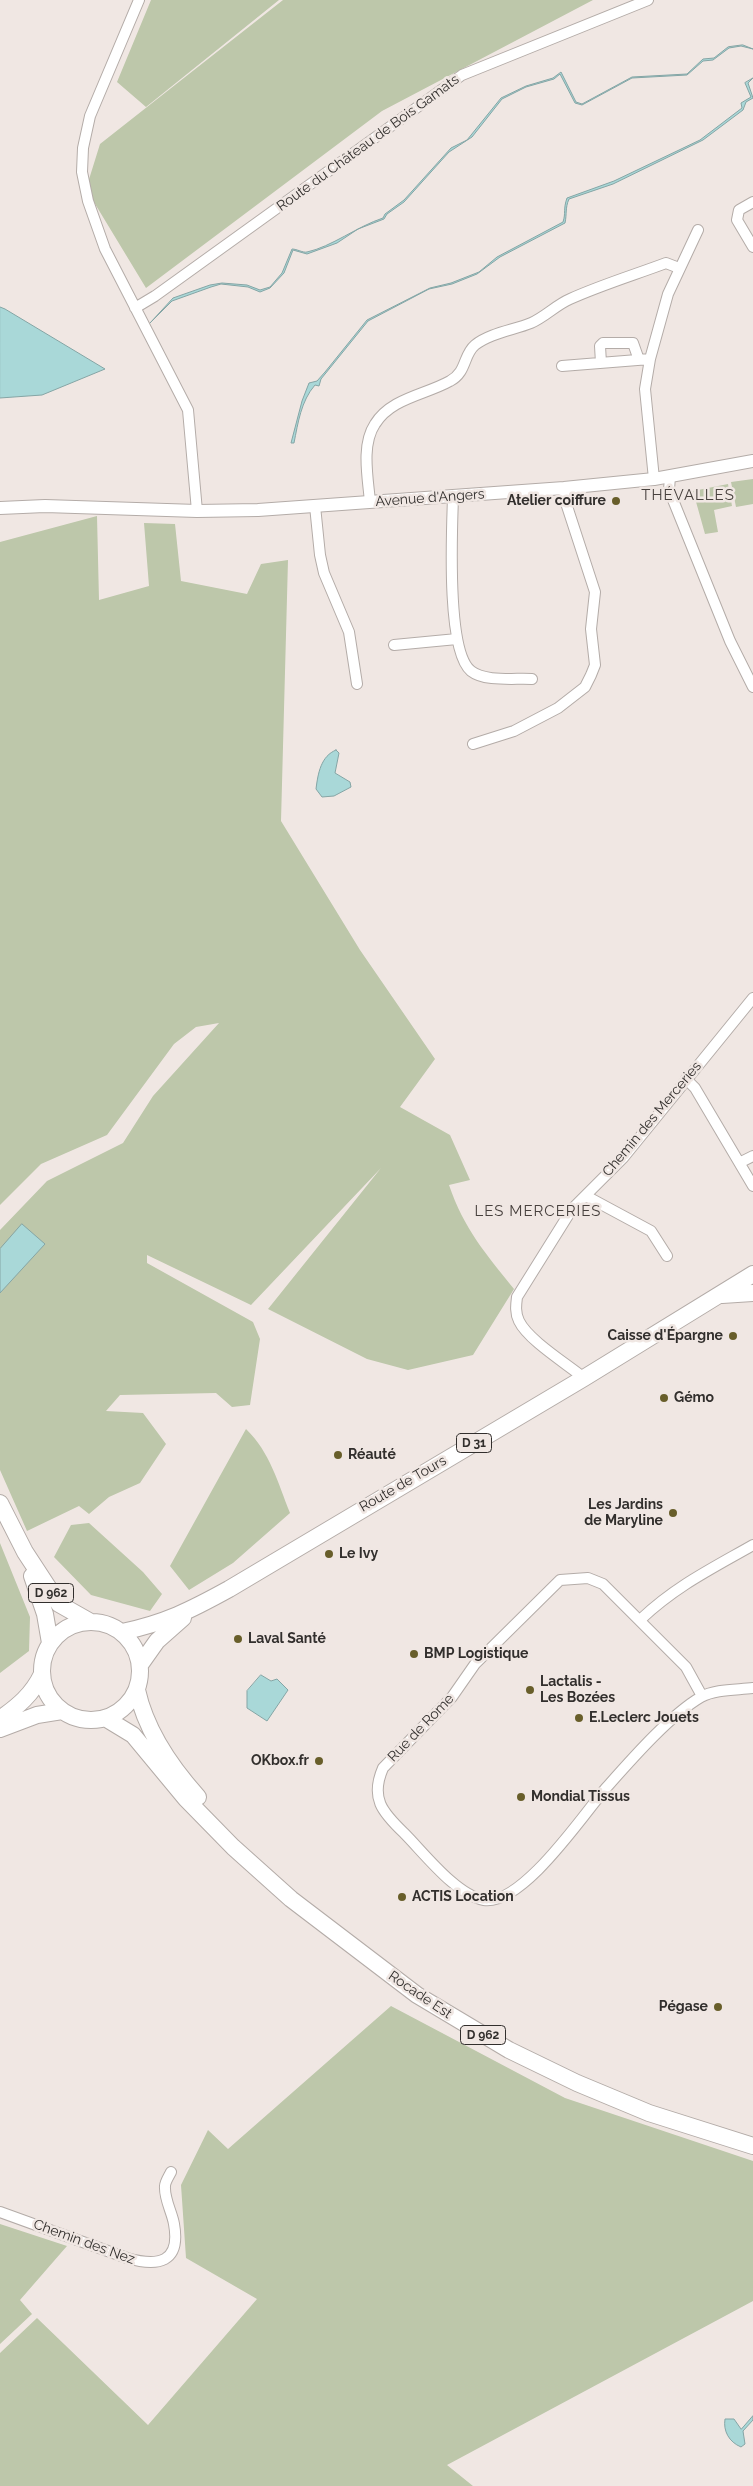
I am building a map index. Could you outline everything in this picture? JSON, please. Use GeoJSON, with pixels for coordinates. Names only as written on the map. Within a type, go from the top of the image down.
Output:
{"type":"FeatureCollection","features":[{"type":"Feature","properties":{"kind":"main road","name":"Route de Tours"},"geometry":{"type":"LineString","coordinates":[[122,1632],[154,1626],[192,1610],[584,1378],[753,1274]]}},
{"type":"Feature","properties":{"kind":"main road","name":"Route de Tours"},"geometry":{"type":"LineString","coordinates":[[717,1296],[753,1293]]}},
{"type":"Feature","properties":{"kind":"main road","name":"D 962"},"geometry":{"type":"LineString","coordinates":[[0,1504],[25,1552],[59,1604],[88,1621]]}},
{"type":"Feature","properties":{"kind":"main road","name":"D 962"},"geometry":{"type":"LineString","coordinates":[[25,1552],[45,1614],[50,1643]]}},
{"type":"Feature","properties":{"kind":"main road","name":"Route de Tours"},"geometry":{"type":"LineString","coordinates":[[140,1665],[158,1641],[192,1610]]}},
{"type":"Feature","properties":{"kind":"main road"},"geometry":{"type":"LineString","coordinates":[[88,1621],[101,1622],[122,1632],[135,1647],[140,1665],[137,1690],[129,1703],[118,1712],[105,1718],[83,1719],[62,1711],[48,1695],[42,1674],[42,1663],[50,1643],[61,1632],[74,1624],[88,1621]]}},
{"type":"Feature","properties":{"kind":"main road"},"geometry":{"type":"LineString","coordinates":[[0,1719],[25,1700],[35,1688],[42,1674]]}},
{"type":"Feature","properties":{"kind":"main road","name":"Rocade Est"},"geometry":{"type":"LineString","coordinates":[[137,1690],[147,1724],[163,1753],[238,1842],[250,1861]]}},
{"type":"Feature","properties":{"kind":"main road"},"geometry":{"type":"LineString","coordinates":[[0,1730],[37,1715],[62,1711]]}},
{"type":"Feature","properties":{"kind":"main road","name":"Rocade Est"},"geometry":{"type":"LineString","coordinates":[[105,1718],[133,1735],[186,1799],[233,1847],[290,1899],[410,1990],[509,2050],[577,2084],[649,2113],[753,2146]]}},
{"type":"Feature","properties":{"kind":"street"},"geometry":{"type":"LineString","coordinates":[[139,0],[90,116],[83,148],[82,172],[88,201],[105,249],[188,410],[196,511]]}},
{"type":"Feature","properties":{"kind":"street","name":"Route du Château de Bois Gamats"},"geometry":{"type":"LineString","coordinates":[[135,308],[155,296],[462,75],[648,0]]}},
{"type":"Feature","properties":{"kind":"street"},"geometry":{"type":"LineString","coordinates":[[753,202],[740,210],[737,220],[753,247]]}},
{"type":"Feature","properties":{"kind":"street"},"geometry":{"type":"LineString","coordinates":[[654,479],[644,360],[668,294],[698,230]]}},
{"type":"Feature","properties":{"kind":"street"},"geometry":{"type":"LineString","coordinates":[[370,502],[367,460],[369,440],[374,425],[382,415],[399,403],[450,381],[460,374],[474,346],[544,317],[568,300],[666,263],[679,268]]}},
{"type":"Feature","properties":{"kind":"street"},"geometry":{"type":"LineString","coordinates":[[601,363],[600,346],[603,343],[633,342],[644,360]]}},
{"type":"Feature","properties":{"kind":"street"},"geometry":{"type":"LineString","coordinates":[[562,366],[644,360]]}},
{"type":"Feature","properties":{"kind":"street","name":"Avenue d'Angers"},"geometry":{"type":"LineString","coordinates":[[0,508],[45,506],[196,511],[315,506],[453,497],[654,479],[753,461]]}},
{"type":"Feature","properties":{"kind":"street"},"geometry":{"type":"LineString","coordinates":[[670,476],[669,490],[730,641],[753,686]]}},
{"type":"Feature","properties":{"kind":"street"},"geometry":{"type":"LineString","coordinates":[[473,744],[514,731],[558,708],[585,687],[592,675],[594,665],[591,628],[595,592],[565,500],[564,488]]}},
{"type":"Feature","properties":{"kind":"street"},"geometry":{"type":"LineString","coordinates":[[453,497],[451,564],[457,639],[463,662],[471,671],[483,676],[532,679]]}},
{"type":"Feature","properties":{"kind":"street","name":"Avenue d'Angers"},"geometry":{"type":"LineString","coordinates":[[0,517],[45,506]]}},
{"type":"Feature","properties":{"kind":"street"},"geometry":{"type":"LineString","coordinates":[[315,506],[320,555],[324,573],[349,632],[357,684]]}},
{"type":"Feature","properties":{"kind":"street"},"geometry":{"type":"LineString","coordinates":[[394,645],[457,639]]}},
{"type":"Feature","properties":{"kind":"street","name":"Chemin des Merceries"},"geometry":{"type":"LineString","coordinates":[[584,1378],[532,1337],[519,1321],[515,1308],[517,1297],[572,1209],[623,1158],[753,998]]}},
{"type":"Feature","properties":{"kind":"street"},"geometry":{"type":"LineString","coordinates":[[686,1079],[695,1088],[741,1162],[753,1186]]}},
{"type":"Feature","properties":{"kind":"street"},"geometry":{"type":"LineString","coordinates":[[741,1162],[753,1156]]}},
{"type":"Feature","properties":{"kind":"street"},"geometry":{"type":"LineString","coordinates":[[586,1196],[651,1231],[667,1256]]}},
{"type":"Feature","properties":{"kind":"street"},"geometry":{"type":"LineString","coordinates":[[640,1620],[663,1598],[711,1567],[753,1545]]}},
{"type":"Feature","properties":{"kind":"street","name":"Rue de Rome"},"geometry":{"type":"LineString","coordinates":[[702,1696],[686,1667],[603,1584],[588,1578],[560,1580],[475,1664],[452,1697],[383,1768],[377,1783],[377,1799],[392,1821],[463,1891],[485,1900],[504,1896],[514,1892],[549,1857],[582,1820],[605,1790],[681,1712],[702,1696],[753,1688]]}},
{"type":"Feature","properties":{"kind":"street","name":"Chemin des Nez"},"geometry":{"type":"LineString","coordinates":[[0,2212],[127,2258],[145,2263],[159,2263],[169,2257],[173,2252],[175,2243],[174,2226],[165,2185],[171,2172]]}},
{"type":"Feature","properties":{"kind":"green space"},"geometry":{"type":"Polygon","coordinates":[[[151,0],[279,0],[146,107],[117,82],[151,0]]]}},
{"type":"Feature","properties":{"kind":"green space"},"geometry":{"type":"Polygon","coordinates":[[[283,0],[593,0],[382,111],[146,288],[86,189],[100,144],[283,0]]]}},
{"type":"Feature","properties":{"kind":"green space"},"geometry":{"type":"Polygon","coordinates":[[[753,479],[753,504],[736,507],[731,482],[753,479]]]}},
{"type":"Feature","properties":{"kind":"green space"},"geometry":{"type":"Polygon","coordinates":[[[728,484],[732,506],[714,510],[718,532],[705,534],[693,491],[728,484]]]}},
{"type":"Feature","properties":{"kind":"green space"},"geometry":{"type":"Polygon","coordinates":[[[97,516],[99,600],[149,586],[144,523],[175,524],[181,581],[247,594],[261,564],[288,560],[281,821],[360,950],[435,1059],[400,1107],[450,1135],[470,1180],[449,1185],[455,1201],[477,1240],[514,1289],[473,1355],[408,1370],[367,1359],[268,1309],[381,1168],[251,1305],[147,1255],[147,1263],[253,1322],[260,1339],[250,1405],[232,1407],[216,1393],[120,1395],[106,1411],[143,1413],[166,1444],[140,1483],[109,1497],[89,1514],[79,1506],[27,1531],[0,1470],[0,1230],[47,1181],[123,1143],[153,1096],[219,1023],[196,1027],[174,1044],[107,1135],[41,1164],[0,1205],[0,542],[97,516]]]}},
{"type":"Feature","properties":{"kind":"green space"},"geometry":{"type":"Polygon","coordinates":[[[246,1429],[267,1458],[290,1513],[233,1563],[189,1590],[170,1566],[246,1429]]]}},
{"type":"Feature","properties":{"kind":"green space"},"geometry":{"type":"Polygon","coordinates":[[[89,1523],[143,1572],[162,1594],[150,1611],[91,1595],[54,1557],[71,1525],[89,1523]]]}},
{"type":"Feature","properties":{"kind":"green space"},"geometry":{"type":"Polygon","coordinates":[[[0,1543],[30,1617],[29,1651],[0,1673],[0,1543]]]}},
{"type":"Feature","properties":{"kind":"green space"},"geometry":{"type":"Polygon","coordinates":[[[391,2006],[565,2098],[753,2161],[753,2301],[447,2465],[473,2486],[0,2486],[0,2353],[37,2318],[148,2425],[257,2299],[186,2258],[181,2185],[208,2130],[228,2149],[391,2006]]]}},
{"type":"Feature","properties":{"kind":"green space"},"geometry":{"type":"Polygon","coordinates":[[[0,2224],[67,2246],[20,2300],[32,2314],[0,2344],[0,2224]]]}},
{"type":"Feature","properties":{"kind":"water"},"geometry":{"type":"Polygon","coordinates":[[[743,45],[753,49],[741,46],[729,48],[713,60],[703,61],[687,75],[632,78],[582,105],[575,103],[560,74],[554,79],[526,87],[502,99],[472,137],[449,152],[404,202],[387,214],[384,219],[358,229],[383,218],[385,214],[404,200],[451,148],[467,140],[501,98],[526,86],[553,78],[561,72],[576,102],[582,104],[632,77],[687,74],[703,59],[714,58],[728,47],[743,45]]]}},
{"type":"Feature","properties":{"kind":"water"},"geometry":{"type":"Polygon","coordinates":[[[753,78],[748,83],[753,98],[746,102],[743,110],[703,140],[613,184],[569,199],[565,223],[500,257],[477,274],[452,284],[429,289],[368,321],[321,379],[319,386],[315,385],[310,391],[301,412],[294,443],[291,443],[302,401],[309,383],[317,381],[367,320],[430,288],[451,283],[479,272],[497,257],[563,222],[567,198],[614,181],[700,140],[742,108],[741,103],[751,97],[745,83],[753,78]]]}},
{"type":"Feature","properties":{"kind":"water"},"geometry":{"type":"Polygon","coordinates":[[[358,229],[337,243],[307,254],[293,250],[284,273],[270,288],[260,292],[248,287],[221,284],[172,301],[150,323],[173,298],[210,285],[222,283],[247,285],[260,290],[270,287],[282,273],[292,249],[305,252],[316,249],[358,229]]]}},
{"type":"Feature","properties":{"kind":"water"},"geometry":{"type":"Polygon","coordinates":[[[0,307],[105,369],[42,395],[0,398],[0,307]]]}},
{"type":"Feature","properties":{"kind":"water"},"geometry":{"type":"Polygon","coordinates":[[[336,750],[339,753],[335,773],[350,782],[351,787],[334,796],[322,797],[316,789],[319,771],[327,756],[336,750]]]}},
{"type":"Feature","properties":{"kind":"water"},"geometry":{"type":"Polygon","coordinates":[[[22,1224],[45,1244],[0,1293],[0,1249],[22,1224]]]}},
{"type":"Feature","properties":{"kind":"water"},"geometry":{"type":"Polygon","coordinates":[[[261,1675],[271,1681],[277,1679],[288,1690],[267,1721],[247,1708],[247,1691],[261,1675]]]}},
{"type":"Feature","properties":{"kind":"water"},"geometry":{"type":"Polygon","coordinates":[[[753,2416],[753,2420],[743,2431],[745,2444],[741,2447],[728,2436],[725,2428],[725,2419],[734,2419],[741,2429],[753,2416]]]}},
{"type":"Feature","properties":{"kind":"place","name":"Atelier coiffure"},"geometry":{"type":"Point","coordinates":[616,501]}},
{"type":"Feature","properties":{"kind":"place","name":"Caisse d'Épargne"},"geometry":{"type":"Point","coordinates":[733,1336]}},
{"type":"Feature","properties":{"kind":"place","name":"Gémo"},"geometry":{"type":"Point","coordinates":[664,1398]}},
{"type":"Feature","properties":{"kind":"place","name":"Réauté"},"geometry":{"type":"Point","coordinates":[338,1455]}},
{"type":"Feature","properties":{"kind":"place","name":"Les Jardins de Maryline"},"geometry":{"type":"Point","coordinates":[673,1513]}},
{"type":"Feature","properties":{"kind":"place","name":"Le Ivy"},"geometry":{"type":"Point","coordinates":[329,1554]}},
{"type":"Feature","properties":{"kind":"place","name":"Laval Santé"},"geometry":{"type":"Point","coordinates":[238,1639]}},
{"type":"Feature","properties":{"kind":"place","name":"BMP Logistique"},"geometry":{"type":"Point","coordinates":[414,1654]}},
{"type":"Feature","properties":{"kind":"place","name":"Lactalis - Les Bozées"},"geometry":{"type":"Point","coordinates":[530,1690]}},
{"type":"Feature","properties":{"kind":"place","name":"E.Leclerc Jouets"},"geometry":{"type":"Point","coordinates":[579,1718]}},
{"type":"Feature","properties":{"kind":"place","name":"OKbox.fr"},"geometry":{"type":"Point","coordinates":[319,1761]}},
{"type":"Feature","properties":{"kind":"place","name":"Mondial Tissus"},"geometry":{"type":"Point","coordinates":[521,1797]}},
{"type":"Feature","properties":{"kind":"place","name":"ACTIS Location"},"geometry":{"type":"Point","coordinates":[402,1897]}},
{"type":"Feature","properties":{"kind":"place","name":"Pégase"},"geometry":{"type":"Point","coordinates":[718,2007]}},
{"type":"Feature","properties":{"kind":"district","name":"THÉVALLES"},"geometry":{"type":"Point","coordinates":[688,495]}},
{"type":"Feature","properties":{"kind":"district","name":"LES MERCERIES"},"geometry":{"type":"Point","coordinates":[538,1211]}}]}
